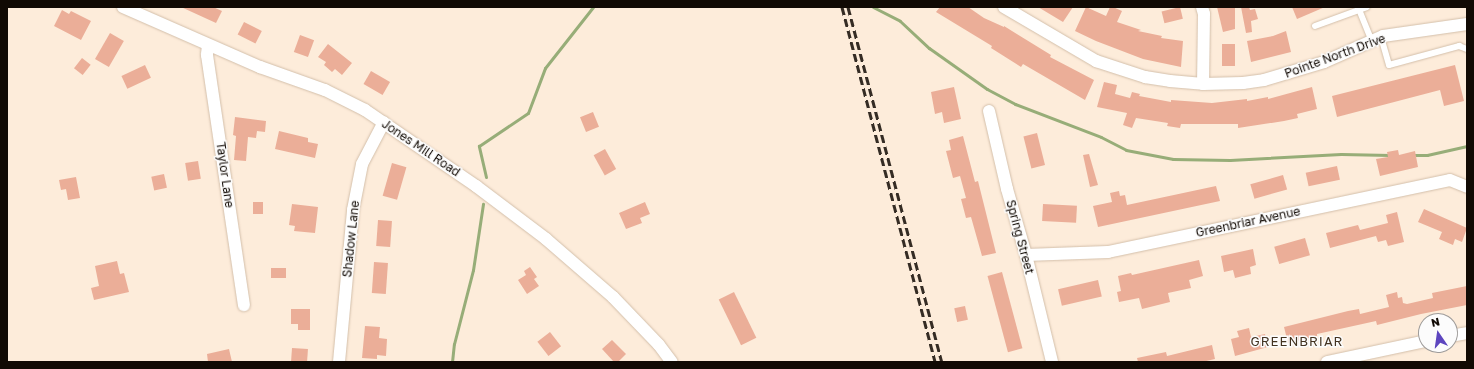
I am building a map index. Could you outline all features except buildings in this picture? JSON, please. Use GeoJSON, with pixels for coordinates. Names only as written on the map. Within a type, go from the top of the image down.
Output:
{"type":"FeatureCollection","features":[{"type":"Feature","properties":{"kind":"street","name":"Jones Mill Road"},"geometry":{"type":"LineString","coordinates":[[124,7],[208,45],[345,99],[384,122],[476,186],[546,239],[612,297],[655,340],[672,362]]}},
{"type":"Feature","properties":{"kind":"street","name":"Pointe North Drive"},"geometry":{"type":"LineString","coordinates":[[1004,7],[1070,47],[1103,63],[1145,77],[1203,84],[1243,83],[1284,75],[1324,62],[1376,39],[1467,24]]}},
{"type":"Feature","properties":{"kind":"street"},"geometry":{"type":"LineString","coordinates":[[1202,7],[1204,14],[1203,84]]}},
{"type":"Feature","properties":{"kind":"street","name":"Taylor Lane"},"geometry":{"type":"LineString","coordinates":[[208,45],[207,55],[244,305]]}},
{"type":"Feature","properties":{"kind":"street","name":"Spring Street"},"geometry":{"type":"LineString","coordinates":[[989,111],[1007,189],[1026,255],[1052,362]]}},
{"type":"Feature","properties":{"kind":"street","name":"Shadow Lane"},"geometry":{"type":"LineString","coordinates":[[339,362],[353,210],[362,164],[384,122]]}},
{"type":"Feature","properties":{"kind":"street","name":"Greenbriar Avenue"},"geometry":{"type":"LineString","coordinates":[[1026,255],[1108,252],[1450,180],[1467,187]]}},
{"type":"Feature","properties":{"kind":"street"},"geometry":{"type":"LineString","coordinates":[[1327,362],[1418,343]]}},
{"type":"Feature","properties":{"kind":"lane"},"geometry":{"type":"LineString","coordinates":[[1315,26],[1359,8],[1367,7]]}},
{"type":"Feature","properties":{"kind":"lane"},"geometry":{"type":"LineString","coordinates":[[1359,8],[1389,65],[1459,46],[1467,49]]}},
{"type":"Feature","properties":{"kind":"waterway"},"geometry":{"type":"LineString","coordinates":[[486,177],[479,146],[528,113],[545,68],[593,7]]}},
{"type":"Feature","properties":{"kind":"waterway"},"geometry":{"type":"LineString","coordinates":[[873,7],[900,21],[929,48],[987,89],[1015,104],[1101,137],[1126,150],[1173,159],[1230,160],[1341,154],[1390,155]]}},
{"type":"Feature","properties":{"kind":"waterway"},"geometry":{"type":"LineString","coordinates":[[1412,155],[1427,155],[1467,146]]}},
{"type":"Feature","properties":{"kind":"waterway"},"geometry":{"type":"LineString","coordinates":[[452,362],[454,344],[473,270],[483,204]]}},
{"type":"Feature","properties":{"kind":"railway"},"geometry":{"type":"LineString","coordinates":[[842,7],[935,362]]}},
{"type":"Feature","properties":{"kind":"railway"},"geometry":{"type":"LineString","coordinates":[[848,7],[942,362]]}},
{"type":"Feature","properties":{"kind":"district","name":"GREENBRIAR"},"geometry":{"type":"Point","coordinates":[1297,341]}}]}
